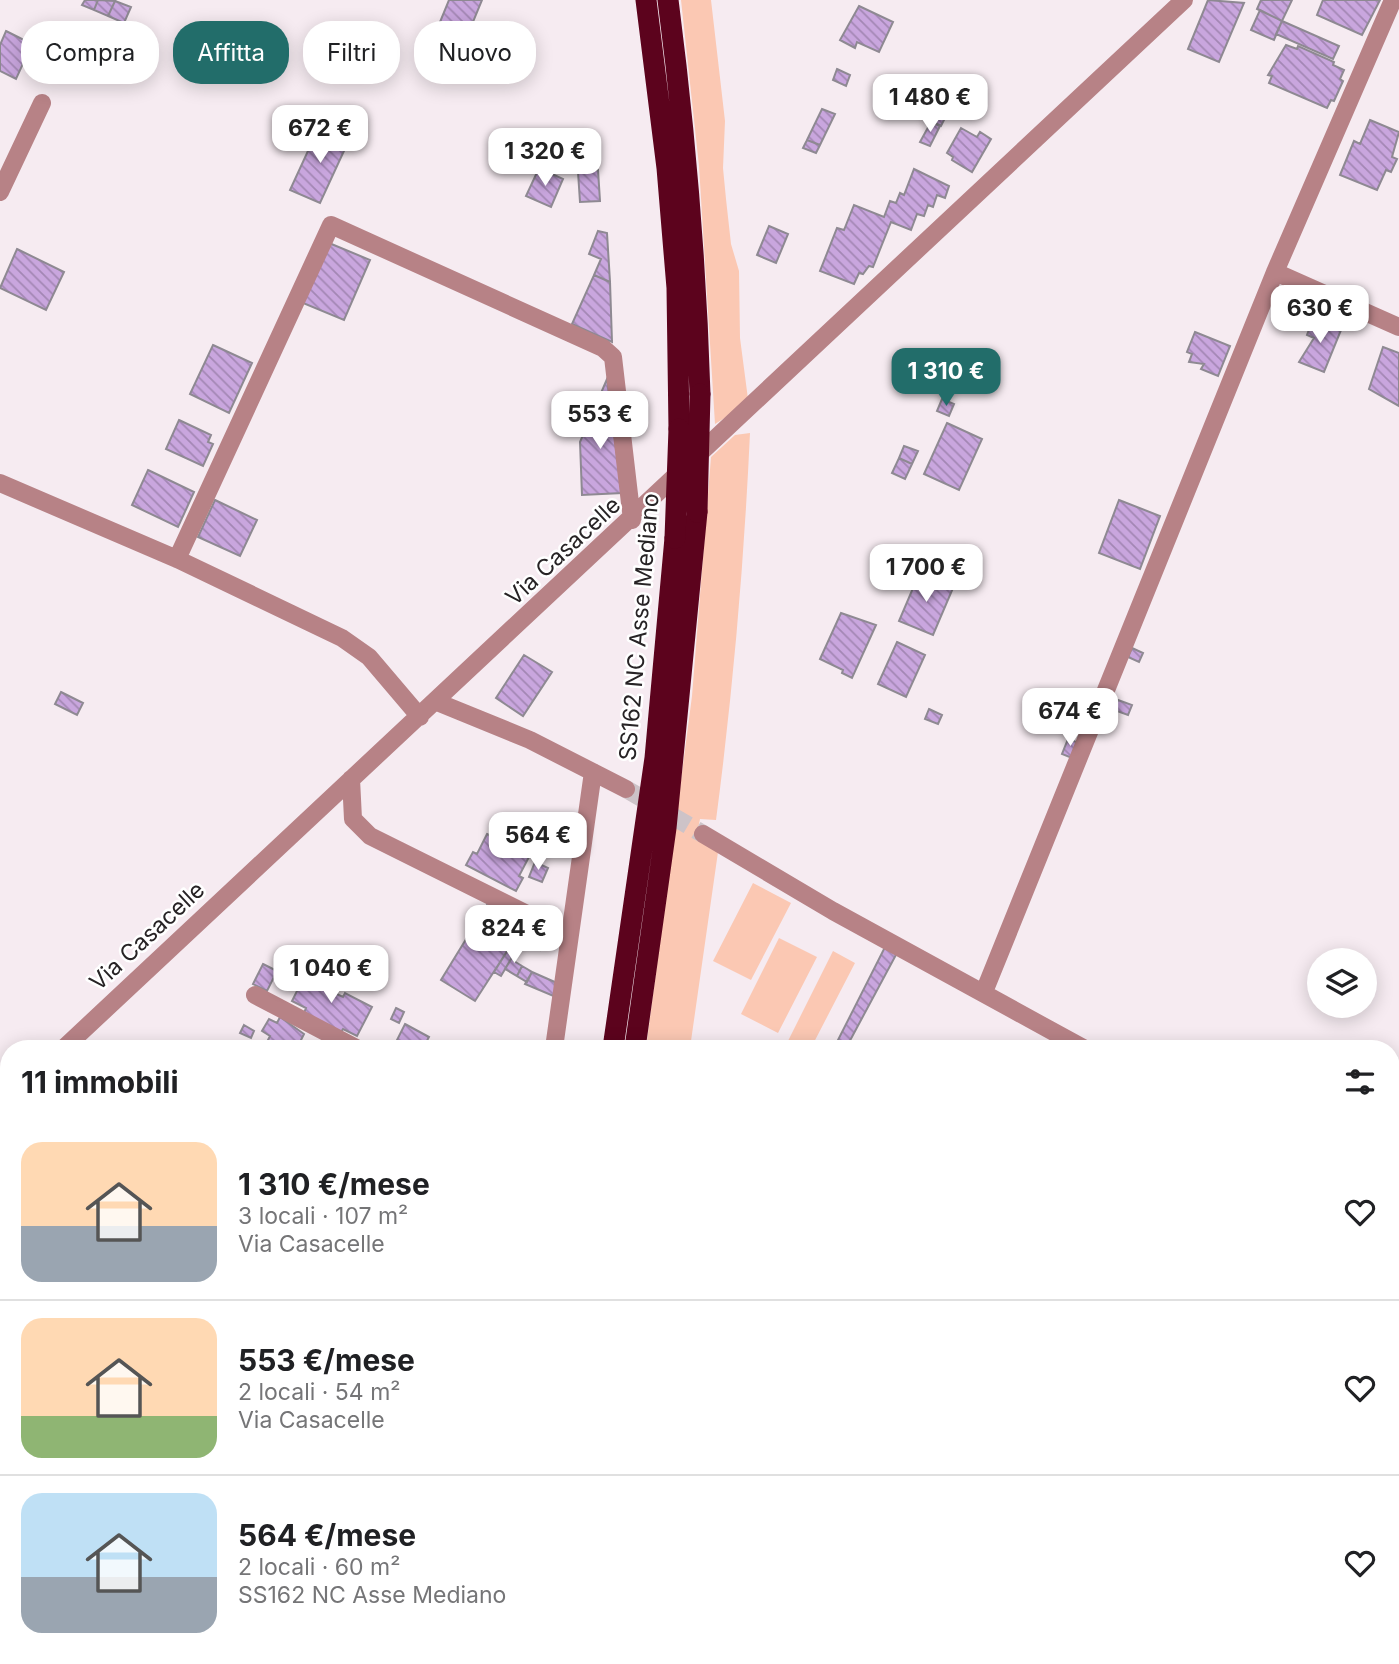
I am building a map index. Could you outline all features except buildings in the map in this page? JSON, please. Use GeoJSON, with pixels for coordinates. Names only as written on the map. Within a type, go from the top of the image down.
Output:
{"type":"FeatureCollection","features":[{"type":"Feature","properties":{"kind":"highway","name":"SS162 NC Asse Mediano"},"geometry":{"type":"LineString","coordinates":[[614,1040],[655,758],[675,538],[679,429],[677,288],[667,168],[646,0]]}},
{"type":"Feature","properties":{"kind":"highway","name":"SS162 NC Asse Mediano"},"geometry":{"type":"LineString","coordinates":[[636,1040],[666,828],[697,512],[700,394],[696,279],[684,124],[668,0]]}},
{"type":"Feature","properties":{"kind":"street","name":"Via Casacelle"},"geometry":{"type":"LineString","coordinates":[[73,1040],[632,520],[1184,0]]}},
{"type":"Feature","properties":{"kind":"street"},"geometry":{"type":"LineString","coordinates":[[984,992],[1275,272],[1393,0]]}},
{"type":"Feature","properties":{"kind":"street"},"geometry":{"type":"LineString","coordinates":[[0,192],[42,103]]}},
{"type":"Feature","properties":{"kind":"street"},"geometry":{"type":"LineString","coordinates":[[177,559],[331,225],[603,348],[613,356],[632,520]]}},
{"type":"Feature","properties":{"kind":"street"},"geometry":{"type":"LineString","coordinates":[[1275,272],[1399,327]]}},
{"type":"Feature","properties":{"kind":"street"},"geometry":{"type":"LineString","coordinates":[[0,483],[177,559],[342,638],[369,657],[420,717]]}},
{"type":"Feature","properties":{"kind":"street"},"geometry":{"type":"LineString","coordinates":[[437,702],[530,740],[626,789]]}},
{"type":"Feature","properties":{"kind":"street"},"geometry":{"type":"LineString","coordinates":[[555,1040],[593,772]]}},
{"type":"Feature","properties":{"kind":"street"},"geometry":{"type":"LineString","coordinates":[[351,779],[354,819],[370,836],[569,935]]}},
{"type":"Feature","properties":{"kind":"street"},"geometry":{"type":"LineString","coordinates":[[704,834],[833,911],[1069,1040]]}},
{"type":"Feature","properties":{"kind":"street"},"geometry":{"type":"LineString","coordinates":[[255,995],[341,1040]]}},
{"type":"Feature","properties":{"kind":"shaded area"},"geometry":{"type":"Polygon","coordinates":[[[681,0],[711,0],[725,121],[723,168],[726,199],[731,244],[739,271],[740,338],[748,399],[739,409],[715,424],[699,166],[681,0]]]}},
{"type":"Feature","properties":{"kind":"shaded area"},"geometry":{"type":"Polygon","coordinates":[[[750,433],[745,530],[728,723],[716,820],[700,819],[696,839],[718,852],[691,1040],[647,1040],[692,696],[711,457],[735,435],[750,433]]]}},
{"type":"Feature","properties":{"kind":"shaded area"},"geometry":{"type":"Polygon","coordinates":[[[753,883],[791,903],[751,980],[713,961],[753,883]]]}},
{"type":"Feature","properties":{"kind":"shaded area"},"geometry":{"type":"Polygon","coordinates":[[[779,938],[817,957],[778,1033],[741,1014],[779,938]]]}},
{"type":"Feature","properties":{"kind":"shaded area"},"geometry":{"type":"Polygon","coordinates":[[[833,951],[855,963],[815,1040],[788,1040],[833,951]]]}},
{"type":"Feature","properties":{"kind":"tunnel"},"geometry":{"type":"LineString","coordinates":[[626,789],[703,834]]}}]}
